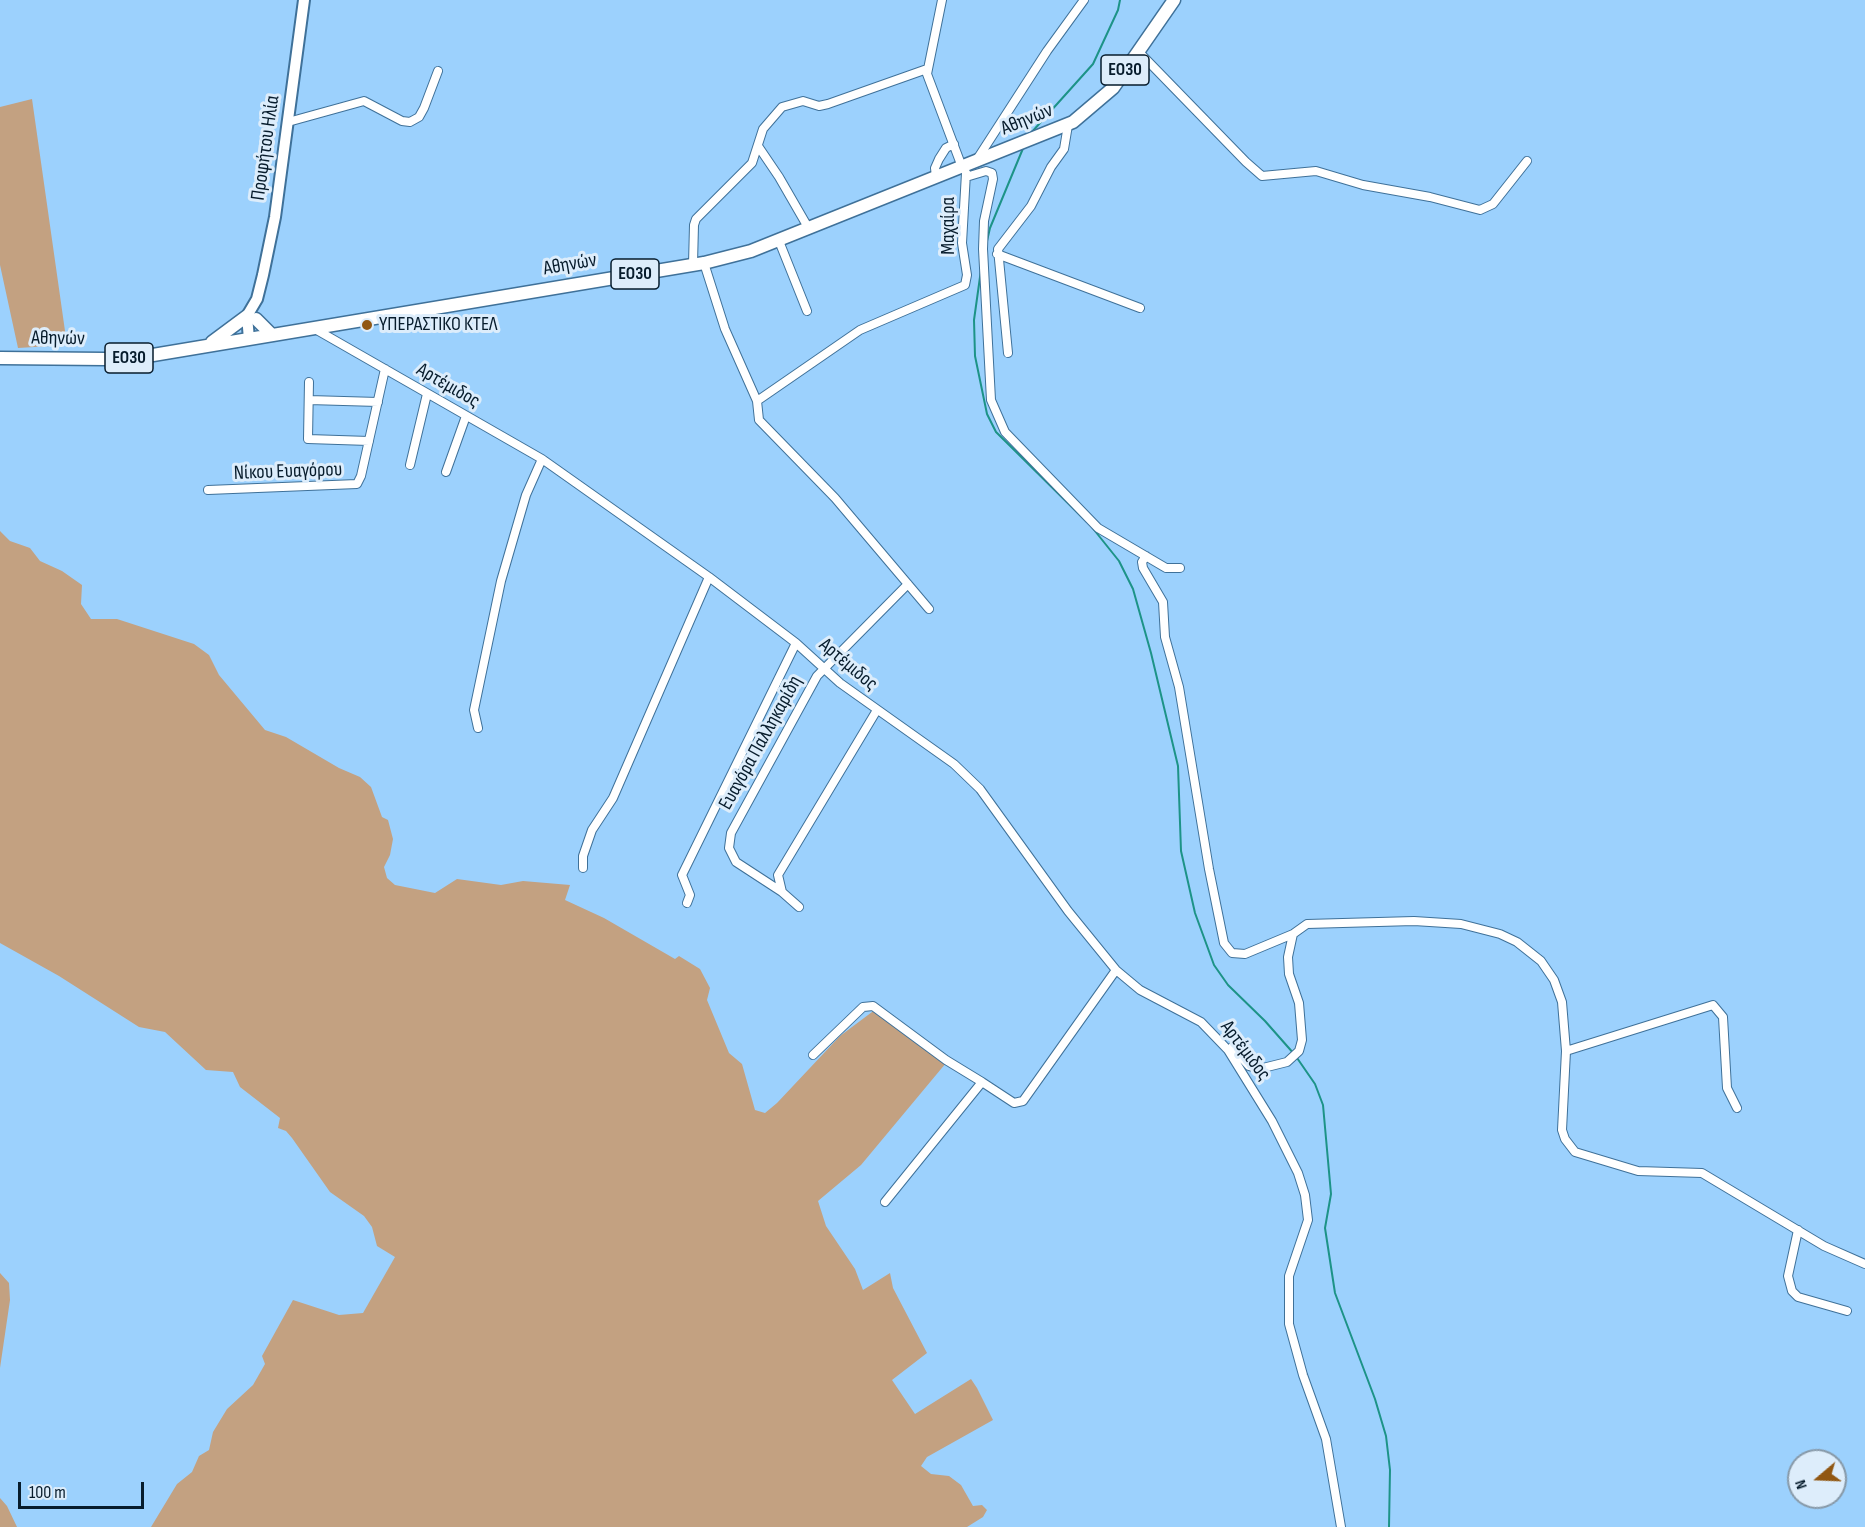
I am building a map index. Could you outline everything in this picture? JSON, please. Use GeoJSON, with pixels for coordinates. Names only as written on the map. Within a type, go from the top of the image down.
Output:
{"type":"FeatureCollection","features":[{"type":"Feature","properties":{"kind":"main road","name":"Αθηνών"},"geometry":{"type":"LineString","coordinates":[[0,358],[116,359],[205,346],[698,264],[779,241],[936,177],[967,168],[1066,126],[1087,112],[1113,88],[1174,0]]}},
{"type":"Feature","properties":{"kind":"main road"},"geometry":{"type":"LineString","coordinates":[[205,346],[252,318],[272,335]]}},
{"type":"Feature","properties":{"kind":"street","name":"Προφήτου Ηλία"},"geometry":{"type":"LineString","coordinates":[[252,318],[275,217],[304,0]]}},
{"type":"Feature","properties":{"kind":"street"},"geometry":{"type":"LineString","coordinates":[[942,0],[927,69],[931,88],[954,144],[967,168]]}},
{"type":"Feature","properties":{"kind":"street"},"geometry":{"type":"LineString","coordinates":[[967,168],[1084,0]]}},
{"type":"Feature","properties":{"kind":"street"},"geometry":{"type":"LineString","coordinates":[[1138,51],[1238,155],[1262,176],[1304,171],[1322,172],[1363,185],[1430,197],[1480,210],[1493,204],[1527,161]]}},
{"type":"Feature","properties":{"kind":"street"},"geometry":{"type":"LineString","coordinates":[[927,69],[828,104],[792,102],[782,107],[769,120],[752,163],[695,221],[698,264],[757,401],[759,420],[835,498],[929,609]]}},
{"type":"Feature","properties":{"kind":"street"},"geometry":{"type":"LineString","coordinates":[[288,122],[364,101],[402,121],[413,121],[427,101],[438,71]]}},
{"type":"Feature","properties":{"kind":"street"},"geometry":{"type":"LineString","coordinates":[[1008,353],[997,254],[1000,244],[1031,206],[1051,166],[1064,149],[1066,126]]}},
{"type":"Feature","properties":{"kind":"street"},"geometry":{"type":"LineString","coordinates":[[936,177],[935,168],[939,159],[946,148],[954,144]]}},
{"type":"Feature","properties":{"kind":"street"},"geometry":{"type":"LineString","coordinates":[[758,146],[779,177],[809,230]]}},
{"type":"Feature","properties":{"kind":"street"},"geometry":{"type":"LineString","coordinates":[[967,168],[986,171],[992,174],[993,179],[984,221],[983,249],[989,379],[991,400],[997,418],[1009,438],[1098,528],[1167,568],[1180,568]]}},
{"type":"Feature","properties":{"kind":"street","name":"Μαχαίρα"},"geometry":{"type":"LineString","coordinates":[[757,401],[860,330],[965,285],[967,275],[962,243],[967,168]]}},
{"type":"Feature","properties":{"kind":"street"},"geometry":{"type":"LineString","coordinates":[[779,241],[807,311]]}},
{"type":"Feature","properties":{"kind":"street"},"geometry":{"type":"LineString","coordinates":[[997,254],[1140,308]]}},
{"type":"Feature","properties":{"kind":"street"},"geometry":{"type":"LineString","coordinates":[[252,318],[253,338]]}},
{"type":"Feature","properties":{"kind":"street","name":"Αρτέμιδος"},"geometry":{"type":"LineString","coordinates":[[315,329],[542,459],[709,577],[796,643],[823,668],[877,710],[970,778],[997,811],[1068,911],[1116,970],[1140,990],[1210,1029],[1246,1075],[1298,1173],[1305,1195],[1308,1220],[1289,1276],[1289,1324],[1303,1375],[1326,1439],[1341,1527]]}},
{"type":"Feature","properties":{"kind":"street","name":"Νίκου Ευαγόρου"},"geometry":{"type":"LineString","coordinates":[[208,490],[356,485],[360,479],[385,369]]}},
{"type":"Feature","properties":{"kind":"street"},"geometry":{"type":"LineString","coordinates":[[309,382],[308,439],[369,441]]}},
{"type":"Feature","properties":{"kind":"street"},"geometry":{"type":"LineString","coordinates":[[411,465],[427,394]]}},
{"type":"Feature","properties":{"kind":"street"},"geometry":{"type":"LineString","coordinates":[[309,400],[378,402]]}},
{"type":"Feature","properties":{"kind":"street"},"geometry":{"type":"LineString","coordinates":[[446,472],[466,416]]}},
{"type":"Feature","properties":{"kind":"street"},"geometry":{"type":"LineString","coordinates":[[478,728],[474,710],[501,581],[523,501],[542,459]]}},
{"type":"Feature","properties":{"kind":"street"},"geometry":{"type":"LineString","coordinates":[[1146,556],[1142,562],[1143,568],[1163,602],[1165,637],[1179,687],[1209,869],[1224,944],[1236,955],[1264,947],[1312,923],[1414,921],[1461,924],[1500,934],[1528,949],[1541,961],[1554,980],[1565,1018],[1566,1051],[1562,1130],[1565,1139],[1575,1152],[1628,1169],[1702,1173],[1838,1254],[1865,1264]]}},
{"type":"Feature","properties":{"kind":"street"},"geometry":{"type":"LineString","coordinates":[[583,868],[592,830],[613,798],[709,577]]}},
{"type":"Feature","properties":{"kind":"street","name":"Ευαγόρα Παλληκαρίδη"},"geometry":{"type":"LineString","coordinates":[[782,892],[736,862],[728,843],[803,699],[823,668],[908,584]]}},
{"type":"Feature","properties":{"kind":"street"},"geometry":{"type":"LineString","coordinates":[[687,903],[690,892],[682,875],[796,643]]}},
{"type":"Feature","properties":{"kind":"street"},"geometry":{"type":"LineString","coordinates":[[799,907],[782,892],[778,875],[877,710]]}},
{"type":"Feature","properties":{"kind":"street"},"geometry":{"type":"LineString","coordinates":[[1210,1029],[1221,1036],[1253,1067],[1279,1066],[1295,1057],[1302,1040],[1299,1003],[1288,966],[1293,934]]}},
{"type":"Feature","properties":{"kind":"street"},"geometry":{"type":"LineString","coordinates":[[813,1055],[863,1008],[873,1006],[946,1060],[1014,1103],[1020,1103],[1116,970]]}},
{"type":"Feature","properties":{"kind":"street"},"geometry":{"type":"LineString","coordinates":[[1566,1051],[1713,1005],[1720,1010],[1723,1017],[1727,1088],[1737,1108]]}},
{"type":"Feature","properties":{"kind":"street"},"geometry":{"type":"LineString","coordinates":[[885,1202],[982,1082]]}},
{"type":"Feature","properties":{"kind":"street"},"geometry":{"type":"LineString","coordinates":[[1798,1230],[1788,1276],[1792,1291],[1798,1297],[1847,1311]]}},
{"type":"Feature","properties":{"kind":"shaded area"},"geometry":{"type":"Polygon","coordinates":[[[32,99],[67,345],[18,348],[0,265],[0,107],[32,99]]]}},
{"type":"Feature","properties":{"kind":"shaded area"},"geometry":{"type":"Polygon","coordinates":[[[0,531],[10,541],[30,548],[40,561],[62,571],[82,585],[81,604],[91,619],[117,619],[194,644],[209,655],[219,675],[265,730],[286,737],[339,768],[360,777],[371,787],[382,817],[388,820],[393,839],[390,855],[384,867],[387,878],[395,885],[435,893],[457,879],[501,885],[523,881],[570,885],[565,900],[604,918],[675,959],[679,956],[700,969],[710,988],[707,1000],[729,1053],[742,1064],[755,1110],[765,1113],[777,1103],[840,1036],[876,1009],[946,1063],[861,1165],[818,1201],[826,1226],[855,1269],[863,1290],[890,1273],[893,1288],[927,1353],[892,1380],[915,1414],[971,1379],[977,1388],[993,1420],[927,1457],[921,1466],[931,1474],[949,1476],[961,1485],[973,1506],[982,1505],[987,1510],[983,1517],[967,1527],[151,1527],[177,1484],[192,1472],[199,1456],[209,1450],[213,1432],[227,1409],[253,1385],[265,1364],[262,1356],[293,1300],[339,1315],[363,1313],[395,1257],[377,1246],[372,1227],[364,1216],[330,1192],[292,1138],[286,1131],[278,1128],[280,1118],[240,1087],[233,1072],[206,1070],[165,1032],[139,1027],[59,976],[0,943],[0,531]]]}},
{"type":"Feature","properties":{"kind":"shaded area"},"geometry":{"type":"Polygon","coordinates":[[[0,1273],[9,1283],[10,1300],[0,1368],[0,1273]]]}},
{"type":"Feature","properties":{"kind":"shaded area"},"geometry":{"type":"Polygon","coordinates":[[[0,1498],[7,1506],[17,1527],[0,1527],[0,1498]]]}},
{"type":"Feature","properties":{"kind":"waterway"},"geometry":{"type":"LineString","coordinates":[[1031,133],[1093,64],[1118,10],[1120,0]]}},
{"type":"Feature","properties":{"kind":"waterway"},"geometry":{"type":"LineString","coordinates":[[987,241],[990,228],[1024,146]]}},
{"type":"Feature","properties":{"kind":"waterway"},"geometry":{"type":"LineString","coordinates":[[981,270],[974,320],[975,356],[987,414],[996,432],[1087,522]]}},
{"type":"Feature","properties":{"kind":"waterway"},"geometry":{"type":"LineString","coordinates":[[1091,526],[1119,561],[1133,589],[1151,653],[1178,766],[1181,851],[1195,913],[1214,965],[1228,985],[1265,1021],[1295,1055],[1315,1084],[1323,1105],[1331,1194],[1325,1228],[1335,1293],[1375,1399],[1386,1436],[1390,1470],[1389,1527]]}},
{"type":"Feature","properties":{"kind":"place","name":"ΥΠΕΡΑΣΤΙΚΟ ΚΤΕΛ"},"geometry":{"type":"Point","coordinates":[367,325]}}]}
